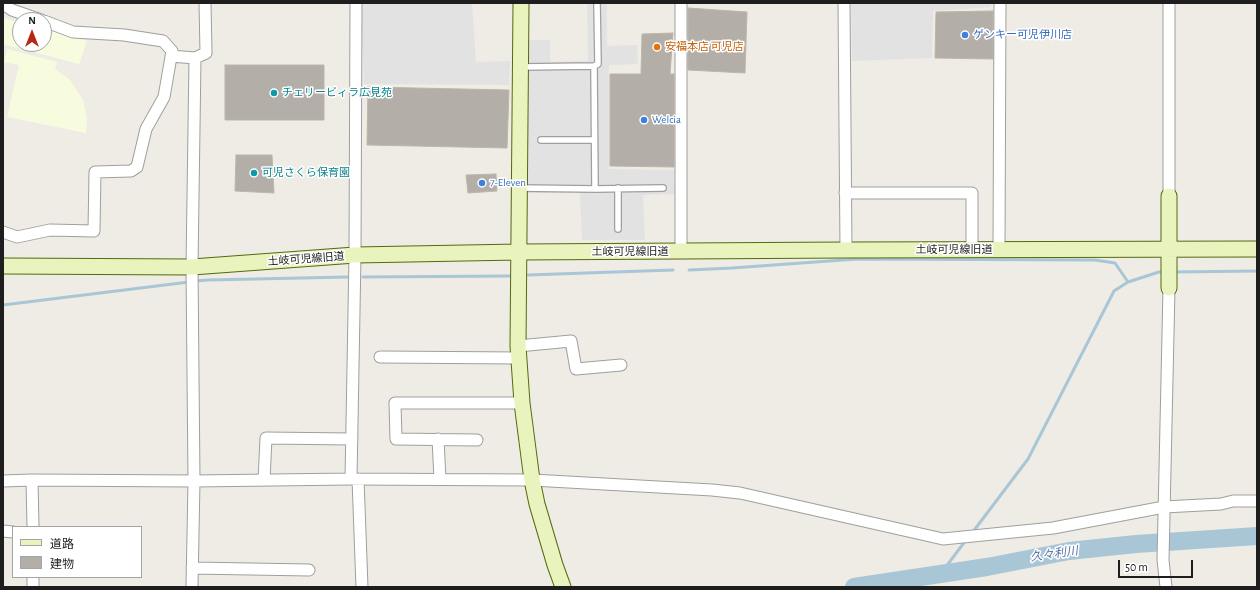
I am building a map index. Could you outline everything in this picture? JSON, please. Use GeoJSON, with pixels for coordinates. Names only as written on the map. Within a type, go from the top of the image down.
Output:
{"type":"FeatureCollection","features":[{"type":"Feature","properties":{"kind":"street"},"geometry":{"type":"LineString","coordinates":[[171,56],[195,58],[206,53],[205,3]]}},
{"type":"Feature","properties":{"kind":"street"},"geometry":{"type":"LineString","coordinates":[[356,3],[355,255],[352,439],[362,587]]}},
{"type":"Feature","properties":{"kind":"street"},"geometry":{"type":"LineString","coordinates":[[521,3],[519,352],[522,403],[532,480],[537,504],[563,587]]}},
{"type":"Feature","properties":{"kind":"street"},"geometry":{"type":"LineString","coordinates":[[681,3],[681,252]]}},
{"type":"Feature","properties":{"kind":"street"},"geometry":{"type":"LineString","coordinates":[[844,3],[846,250]]}},
{"type":"Feature","properties":{"kind":"street"},"geometry":{"type":"LineString","coordinates":[[999,250],[1000,3]]}},
{"type":"Feature","properties":{"kind":"street"},"geometry":{"type":"LineString","coordinates":[[1166,587],[1163,560],[1170,288],[1169,3]]}},
{"type":"Feature","properties":{"kind":"street"},"geometry":{"type":"LineString","coordinates":[[3,4],[18,12]]}},
{"type":"Feature","properties":{"kind":"street"},"geometry":{"type":"LineString","coordinates":[[3,232],[17,237],[50,230],[94,231],[95,172],[131,171],[137,167],[146,129],[164,97],[172,51],[163,41],[124,35],[73,32],[52,24]]}},
{"type":"Feature","properties":{"kind":"street"},"geometry":{"type":"LineString","coordinates":[[192,587],[194,481],[192,271],[195,58]]}},
{"type":"Feature","properties":{"kind":"street"},"geometry":{"type":"LineString","coordinates":[[846,193],[972,193],[972,250]]}},
{"type":"Feature","properties":{"kind":"street","name":"土岐可児線旧道"},"geometry":{"type":"LineString","coordinates":[[3,266],[192,271],[355,255],[519,252],[999,250],[1169,256],[1257,249]]}},
{"type":"Feature","properties":{"kind":"street"},"geometry":{"type":"LineString","coordinates":[[380,357],[519,352],[571,341],[576,369],[621,365]]}},
{"type":"Feature","properties":{"kind":"street"},"geometry":{"type":"LineString","coordinates":[[477,440],[396,439],[395,404],[522,403]]}},
{"type":"Feature","properties":{"kind":"street"},"geometry":{"type":"LineString","coordinates":[[264,480],[266,438],[352,439]]}},
{"type":"Feature","properties":{"kind":"street"},"geometry":{"type":"LineString","coordinates":[[438,439],[440,479]]}},
{"type":"Feature","properties":{"kind":"street"},"geometry":{"type":"LineString","coordinates":[[3,481],[354,479],[532,480],[704,490],[740,493],[943,539],[1053,528],[1233,501],[1257,501]]}},
{"type":"Feature","properties":{"kind":"street"},"geometry":{"type":"LineString","coordinates":[[32,480],[33,526]]}},
{"type":"Feature","properties":{"kind":"street"},"geometry":{"type":"LineString","coordinates":[[192,568],[309,570]]}},
{"type":"Feature","properties":{"kind":"lane"},"geometry":{"type":"LineString","coordinates":[[520,67],[594,66],[598,64],[597,3]]}},
{"type":"Feature","properties":{"kind":"lane"},"geometry":{"type":"LineString","coordinates":[[594,66],[595,189]]}},
{"type":"Feature","properties":{"kind":"lane"},"geometry":{"type":"LineString","coordinates":[[541,140],[594,140]]}},
{"type":"Feature","properties":{"kind":"lane"},"geometry":{"type":"LineString","coordinates":[[519,188],[663,188]]}},
{"type":"Feature","properties":{"kind":"lane"},"geometry":{"type":"LineString","coordinates":[[618,188],[618,229]]}},
{"type":"Feature","properties":{"kind":"shaded area"},"geometry":{"type":"Polygon","coordinates":[[[361,3],[472,3],[476,62],[510,61],[509,85],[364,84],[361,3]]]}},
{"type":"Feature","properties":{"kind":"shaded area"},"geometry":{"type":"Polygon","coordinates":[[[587,3],[607,3],[607,46],[637,45],[638,64],[609,65],[609,169],[674,170],[675,194],[643,195],[645,240],[582,240],[580,193],[526,193],[527,40],[550,40],[550,62],[588,61],[587,3]]]}},
{"type":"Feature","properties":{"kind":"shaded area"},"geometry":{"type":"Polygon","coordinates":[[[851,3],[990,3],[991,7],[933,11],[932,58],[852,61],[851,3]]]}},
{"type":"Feature","properties":{"kind":"shaded area"},"geometry":{"type":"Polygon","coordinates":[[[3,18],[12,21],[12,46],[3,44],[3,18]]]}},
{"type":"Feature","properties":{"kind":"shaded area"},"geometry":{"type":"Polygon","coordinates":[[[52,31],[87,41],[79,64],[33,52],[52,52],[52,31]]]}},
{"type":"Feature","properties":{"kind":"shaded area"},"geometry":{"type":"Polygon","coordinates":[[[7,49],[12,50],[12,52],[19,52],[57,62],[55,69],[70,80],[83,100],[87,119],[86,133],[7,117],[19,65],[4,62],[7,49]]]}},
{"type":"Feature","properties":{"kind":"building"},"geometry":{"type":"Polygon","coordinates":[[[688,8],[747,12],[745,73],[688,70],[688,8]]]}},
{"type":"Feature","properties":{"kind":"building","name":"ゲンキー可児伊川店"},"geometry":{"type":"Polygon","coordinates":[[[993,11],[993,59],[935,58],[936,12],[993,11]]]}},
{"type":"Feature","properties":{"kind":"building","name":"Welcia"},"geometry":{"type":"Polygon","coordinates":[[[673,33],[670,74],[674,74],[674,167],[610,166],[610,74],[641,74],[642,34],[673,33]]]}},
{"type":"Feature","properties":{"kind":"building","name":"チェリービィラ広見苑"},"geometry":{"type":"Polygon","coordinates":[[[225,65],[324,65],[324,120],[225,120],[225,65]]]}},
{"type":"Feature","properties":{"kind":"building"},"geometry":{"type":"Polygon","coordinates":[[[368,87],[509,90],[507,148],[367,145],[368,87]]]}},
{"type":"Feature","properties":{"kind":"building","name":"可児さくら保育園"},"geometry":{"type":"Polygon","coordinates":[[[236,155],[272,155],[274,193],[235,191],[236,155]]]}},
{"type":"Feature","properties":{"kind":"building","name":"7-Eleven"},"geometry":{"type":"Polygon","coordinates":[[[496,174],[497,191],[468,193],[466,175],[496,174]]]}},
{"type":"Feature","properties":{"kind":"waterway"},"geometry":{"type":"LineString","coordinates":[[689,270],[857,259],[1095,260],[1115,263],[1128,282],[1159,272],[1165,272]]}},
{"type":"Feature","properties":{"kind":"waterway"},"geometry":{"type":"LineString","coordinates":[[528,275],[673,270]]}},
{"type":"Feature","properties":{"kind":"waterway"},"geometry":{"type":"LineString","coordinates":[[1173,272],[1257,271]]}},
{"type":"Feature","properties":{"kind":"waterway"},"geometry":{"type":"LineString","coordinates":[[363,277],[510,276]]}},
{"type":"Feature","properties":{"kind":"waterway"},"geometry":{"type":"LineString","coordinates":[[195,281],[347,277]]}},
{"type":"Feature","properties":{"kind":"waterway"},"geometry":{"type":"LineString","coordinates":[[3,305],[189,282]]}},
{"type":"Feature","properties":{"kind":"waterway"},"geometry":{"type":"LineString","coordinates":[[972,533],[1028,459],[1114,291],[1128,282]]}},
{"type":"Feature","properties":{"kind":"waterway","name":"久々利川"},"geometry":{"type":"LineString","coordinates":[[854,587],[987,567],[1069,551],[1136,544],[1257,536]]}},
{"type":"Feature","properties":{"kind":"waterway"},"geometry":{"type":"LineString","coordinates":[[942,572],[966,540]]}},
{"type":"Feature","properties":{"kind":"place","name":"ゲンキー可児伊川店"},"geometry":{"type":"Point","coordinates":[965,35]}},
{"type":"Feature","properties":{"kind":"place","name":"安福本店 可児店"},"geometry":{"type":"Point","coordinates":[657,47]}},
{"type":"Feature","properties":{"kind":"place","name":"チェリービィラ広見苑"},"geometry":{"type":"Point","coordinates":[274,93]}},
{"type":"Feature","properties":{"kind":"place","name":"Welcia"},"geometry":{"type":"Point","coordinates":[644,120]}},
{"type":"Feature","properties":{"kind":"place","name":"可児さくら保育園"},"geometry":{"type":"Point","coordinates":[254,173]}},
{"type":"Feature","properties":{"kind":"place","name":"7-Eleven"},"geometry":{"type":"Point","coordinates":[482,183]}}]}
